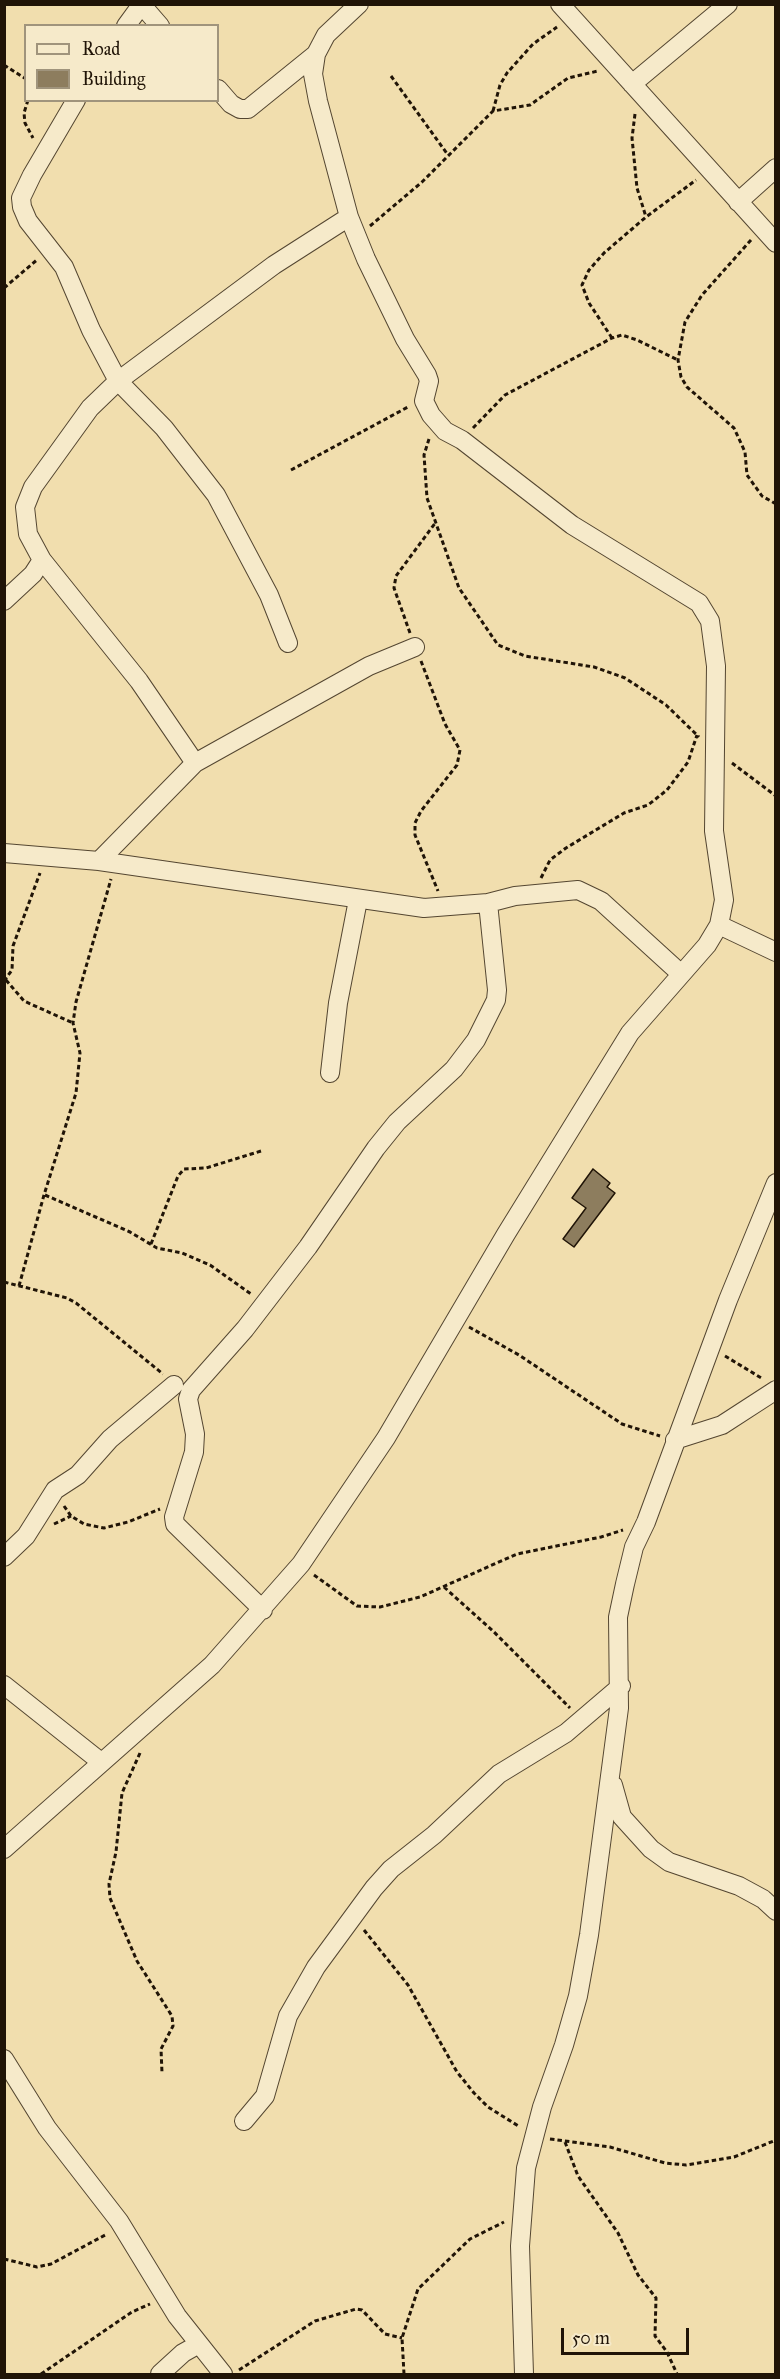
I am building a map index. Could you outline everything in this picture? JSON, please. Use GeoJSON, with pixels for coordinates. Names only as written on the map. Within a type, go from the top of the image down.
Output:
{"type":"FeatureCollection","features":[{"type":"Feature","properties":{"kind":"street"},"geometry":{"type":"LineString","coordinates":[[635,88],[728,4]]}},
{"type":"Feature","properties":{"kind":"street"},"geometry":{"type":"LineString","coordinates":[[128,24],[142,5],[158,24]]}},
{"type":"Feature","properties":{"kind":"street"},"geometry":{"type":"LineString","coordinates":[[4,1850],[212,1665],[301,1564],[371,1462],[630,1033],[680,973],[707,945],[719,925],[724,900],[714,831],[716,666],[710,621],[699,603],[572,525],[462,440],[445,431],[431,416],[424,401],[429,381],[427,375],[405,339],[349,217],[318,101],[313,74],[316,54],[326,35],[348,8]]}},
{"type":"Feature","properties":{"kind":"street"},"geometry":{"type":"LineString","coordinates":[[565,11],[776,243]]}},
{"type":"Feature","properties":{"kind":"street"},"geometry":{"type":"LineString","coordinates":[[219,91],[231,104],[240,109],[248,109],[316,54]]}},
{"type":"Feature","properties":{"kind":"street"},"geometry":{"type":"LineString","coordinates":[[75,102],[43,154],[21,198],[28,221],[64,267],[91,330],[118,381],[164,428],[216,495],[264,586],[288,643]]}},
{"type":"Feature","properties":{"kind":"street"},"geometry":{"type":"LineString","coordinates":[[738,202],[776,168]]}},
{"type":"Feature","properties":{"kind":"street"},"geometry":{"type":"LineString","coordinates":[[195,763],[138,681],[42,560],[28,534],[25,507],[33,487],[90,408],[118,381],[274,265],[349,217]]}},
{"type":"Feature","properties":{"kind":"street"},"geometry":{"type":"LineString","coordinates":[[4,601],[33,574],[42,560]]}},
{"type":"Feature","properties":{"kind":"street"},"geometry":{"type":"LineString","coordinates":[[108,862],[166,789],[195,763],[369,666],[415,646]]}},
{"type":"Feature","properties":{"kind":"street"},"geometry":{"type":"LineString","coordinates":[[4,853],[108,862],[424,908],[488,903],[537,893],[578,890],[591,894],[680,973]]}},
{"type":"Feature","properties":{"kind":"street"},"geometry":{"type":"LineString","coordinates":[[330,1073],[338,1003],[358,900]]}},
{"type":"Feature","properties":{"kind":"street"},"geometry":{"type":"LineString","coordinates":[[262,1610],[175,1524],[174,1517],[194,1452],[195,1434],[188,1399],[191,1390],[225,1353],[335,1210],[376,1148],[397,1122],[454,1069],[488,1021],[496,1000],[497,990],[488,903]]}},
{"type":"Feature","properties":{"kind":"street"},"geometry":{"type":"LineString","coordinates":[[719,925],[776,952]]}},
{"type":"Feature","properties":{"kind":"street"},"geometry":{"type":"LineString","coordinates":[[524,2374],[520,2246],[526,2168],[578,1996],[611,1778],[621,1686],[618,1617],[634,1547],[646,1522],[710,1348],[776,1183]]}},
{"type":"Feature","properties":{"kind":"street"},"geometry":{"type":"LineString","coordinates":[[4,1557],[26,1536],[55,1490],[78,1475],[110,1439],[174,1385]]}},
{"type":"Feature","properties":{"kind":"street"},"geometry":{"type":"LineString","coordinates":[[675,1440],[722,1425],[771,1385]]}},
{"type":"Feature","properties":{"kind":"street"},"geometry":{"type":"LineString","coordinates":[[4,1684],[101,1762]]}},
{"type":"Feature","properties":{"kind":"street"},"geometry":{"type":"LineString","coordinates":[[244,2121],[265,2096],[288,2016],[316,1967],[351,1917],[391,1869],[434,1835],[499,1774],[566,1733],[621,1686]]}},
{"type":"Feature","properties":{"kind":"street"},"geometry":{"type":"LineString","coordinates":[[611,1778],[622,1817],[651,1849],[669,1862],[739,1886],[763,1899],[776,1911]]}},
{"type":"Feature","properties":{"kind":"street"},"geometry":{"type":"LineString","coordinates":[[4,2059],[47,2128],[122,2227],[165,2296],[223,2374]]}},
{"type":"Feature","properties":{"kind":"street"},"geometry":{"type":"LineString","coordinates":[[160,2374],[183,2353],[199,2344]]}},
{"type":"Feature","properties":{"kind":"path"},"geometry":{"type":"LineString","coordinates":[[357,236],[391,210],[493,111],[500,85],[507,73],[565,11]]}},
{"type":"Feature","properties":{"kind":"path"},"geometry":{"type":"LineString","coordinates":[[4,65],[24,78]]}},
{"type":"Feature","properties":{"kind":"path"},"geometry":{"type":"LineString","coordinates":[[493,111],[530,105],[579,73],[617,68]]}},
{"type":"Feature","properties":{"kind":"path"},"geometry":{"type":"LineString","coordinates":[[391,76],[448,155]]}},
{"type":"Feature","properties":{"kind":"path"},"geometry":{"type":"LineString","coordinates":[[635,88],[632,138],[637,188],[646,217]]}},
{"type":"Feature","properties":{"kind":"path"},"geometry":{"type":"LineString","coordinates":[[27,102],[24,113],[25,123],[43,154]]}},
{"type":"Feature","properties":{"kind":"path"},"geometry":{"type":"LineString","coordinates":[[612,338],[590,303],[582,285],[590,270],[604,253],[646,217],[710,170]]}},
{"type":"Feature","properties":{"kind":"path"},"geometry":{"type":"LineString","coordinates":[[762,228],[702,295],[690,313],[679,340],[678,360],[681,377],[687,387],[734,428],[745,452],[747,475],[762,496],[776,504]]}},
{"type":"Feature","properties":{"kind":"path"},"geometry":{"type":"LineString","coordinates":[[4,288],[51,248]]}},
{"type":"Feature","properties":{"kind":"path"},"geometry":{"type":"LineString","coordinates":[[462,440],[505,395],[612,338],[622,335],[637,340],[678,360]]}},
{"type":"Feature","properties":{"kind":"path"},"geometry":{"type":"LineString","coordinates":[[291,470],[340,446],[393,413],[424,401]]}},
{"type":"Feature","properties":{"kind":"path"},"geometry":{"type":"LineString","coordinates":[[430,437],[424,455],[427,498],[459,588],[498,645],[525,656],[594,667],[625,678],[666,705],[697,735],[776,796]]}},
{"type":"Feature","properties":{"kind":"path"},"geometry":{"type":"LineString","coordinates":[[436,522],[403,563],[396,576],[394,588],[445,724],[460,750],[458,765],[421,811],[415,824],[423,859],[444,907]]}},
{"type":"Feature","properties":{"kind":"path"},"geometry":{"type":"LineString","coordinates":[[537,893],[542,874],[550,860],[624,813],[648,805],[666,790],[688,762],[697,735]]}},
{"type":"Feature","properties":{"kind":"path"},"geometry":{"type":"LineString","coordinates":[[46,857],[13,946],[12,970],[5,980],[24,1001],[73,1023]]}},
{"type":"Feature","properties":{"kind":"path"},"geometry":{"type":"LineString","coordinates":[[19,1286],[76,1093],[80,1053],[73,1023],[108,862]]}},
{"type":"Feature","properties":{"kind":"path"},"geometry":{"type":"LineString","coordinates":[[151,1244],[178,1176],[184,1169],[206,1168],[261,1151]]}},
{"type":"Feature","properties":{"kind":"path"},"geometry":{"type":"LineString","coordinates":[[44,1195],[130,1232],[151,1244],[182,1253],[210,1266],[264,1304]]}},
{"type":"Feature","properties":{"kind":"path"},"geometry":{"type":"LineString","coordinates":[[4,1282],[67,1298],[76,1303],[128,1344],[174,1385]]}},
{"type":"Feature","properties":{"kind":"path"},"geometry":{"type":"LineString","coordinates":[[457,1320],[519,1355],[622,1425],[675,1440]]}},
{"type":"Feature","properties":{"kind":"path"},"geometry":{"type":"LineString","coordinates":[[710,1348],[771,1385]]}},
{"type":"Feature","properties":{"kind":"path"},"geometry":{"type":"LineString","coordinates":[[55,1490],[71,1516],[84,1524],[104,1528],[128,1522],[178,1502]]}},
{"type":"Feature","properties":{"kind":"path"},"geometry":{"type":"LineString","coordinates":[[301,1564],[357,1606],[380,1606],[401,1602],[444,1587],[517,1554],[601,1537],[646,1522]]}},
{"type":"Feature","properties":{"kind":"path"},"geometry":{"type":"LineString","coordinates":[[444,1587],[493,1631],[544,1685],[583,1719]]}},
{"type":"Feature","properties":{"kind":"path"},"geometry":{"type":"LineString","coordinates":[[140,1752],[122,1793],[116,1852],[109,1884],[110,1898],[137,1961],[172,2016],[173,2026],[161,2049],[162,2073]]}},
{"type":"Feature","properties":{"kind":"path"},"geometry":{"type":"LineString","coordinates":[[351,1917],[379,1946],[408,1985],[457,2072],[474,2093],[488,2106],[534,2136],[610,2147],[665,2163],[686,2165],[734,2157],[776,2140]]}},
{"type":"Feature","properties":{"kind":"path"},"geometry":{"type":"LineString","coordinates":[[565,2141],[578,2176],[618,2233],[638,2274],[656,2298],[656,2336],[677,2374]]}},
{"type":"Feature","properties":{"kind":"path"},"geometry":{"type":"LineString","coordinates":[[404,2374],[402,2338],[418,2289],[470,2239],[522,2214]]}},
{"type":"Feature","properties":{"kind":"path"},"geometry":{"type":"LineString","coordinates":[[4,2259],[38,2266],[51,2264],[122,2227]]}},
{"type":"Feature","properties":{"kind":"path"},"geometry":{"type":"LineString","coordinates":[[41,2374],[132,2312],[165,2296]]}},
{"type":"Feature","properties":{"kind":"path"},"geometry":{"type":"LineString","coordinates":[[234,2374],[284,2339],[315,2321],[346,2311],[362,2310],[385,2334],[402,2338]]}},
{"type":"Feature","properties":{"kind":"building"},"geometry":{"type":"Polygon","coordinates":[[[593,1169],[610,1183],[607,1187],[615,1193],[574,1247],[563,1239],[586,1208],[572,1198],[593,1169]]]}}]}
